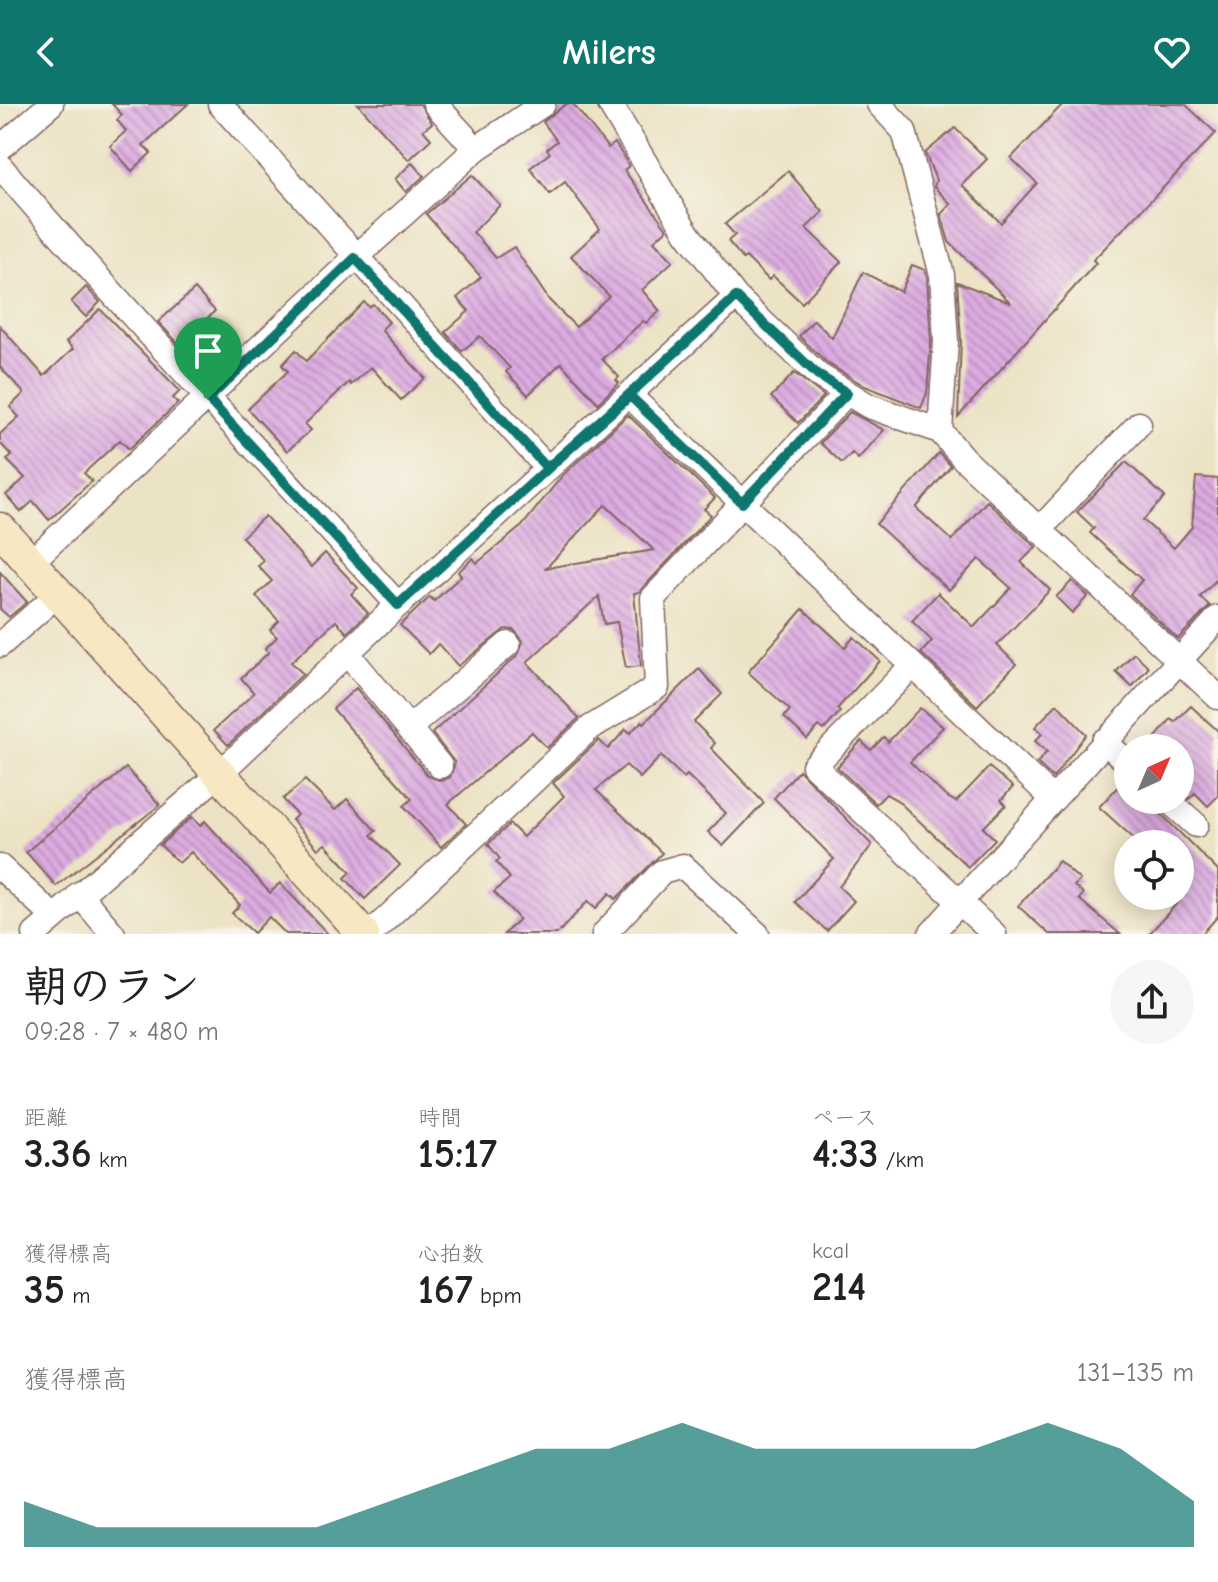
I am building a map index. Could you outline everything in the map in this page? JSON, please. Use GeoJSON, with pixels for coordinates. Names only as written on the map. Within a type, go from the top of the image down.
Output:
{"type":"FeatureCollection","features":[{"type":"Feature","properties":{"kind":"street"},"geometry":{"type":"LineString","coordinates":[[0,148],[51,104]]}},
{"type":"Feature","properties":{"kind":"street"},"geometry":{"type":"LineString","coordinates":[[220,104],[355,258],[547,468]]}},
{"type":"Feature","properties":{"kind":"street"},"geometry":{"type":"LineString","coordinates":[[435,104],[476,149]]}},
{"type":"Feature","properties":{"kind":"street"},"geometry":{"type":"LineString","coordinates":[[31,562],[355,258],[476,149],[543,104]]}},
{"type":"Feature","properties":{"kind":"street"},"geometry":{"type":"LineString","coordinates":[[610,104],[687,233],[736,297],[818,375],[907,422],[940,431],[964,459],[1218,697]]}},
{"type":"Feature","properties":{"kind":"street"},"geometry":{"type":"LineString","coordinates":[[879,104],[904,131],[942,275],[946,341],[940,431]]}},
{"type":"Feature","properties":{"kind":"street"},"geometry":{"type":"LineString","coordinates":[[0,166],[104,289],[398,605]]}},
{"type":"Feature","properties":{"kind":"street"},"geometry":{"type":"LineString","coordinates":[[35,934],[220,773],[398,605],[736,297]]}},
{"type":"Feature","properties":{"kind":"street"},"geometry":{"type":"LineString","coordinates":[[370,934],[590,728],[657,687],[653,598],[847,393]]}},
{"type":"Feature","properties":{"kind":"street"},"geometry":{"type":"LineString","coordinates":[[630,396],[1053,799]]}},
{"type":"Feature","properties":{"kind":"street"},"geometry":{"type":"LineString","coordinates":[[1039,530],[1139,424]]}},
{"type":"Feature","properties":{"kind":"street"},"geometry":{"type":"LineString","coordinates":[[0,529],[363,934]]}},
{"type":"Feature","properties":{"kind":"street"},"geometry":{"type":"LineString","coordinates":[[0,645],[59,593]]}},
{"type":"Feature","properties":{"kind":"street"},"geometry":{"type":"LineString","coordinates":[[931,934],[1218,618]]}},
{"type":"Feature","properties":{"kind":"street"},"geometry":{"type":"LineString","coordinates":[[409,728],[508,644]]}},
{"type":"Feature","properties":{"kind":"street"},"geometry":{"type":"LineString","coordinates":[[347,653],[440,766]]}},
{"type":"Feature","properties":{"kind":"street"},"geometry":{"type":"LineString","coordinates":[[911,667],[814,766],[994,934]]}},
{"type":"Feature","properties":{"kind":"street"},"geometry":{"type":"LineString","coordinates":[[1104,741],[1114,750]]}},
{"type":"Feature","properties":{"kind":"street"},"geometry":{"type":"LineString","coordinates":[[1184,814],[1196,825]]}},
{"type":"Feature","properties":{"kind":"street"},"geometry":{"type":"LineString","coordinates":[[604,934],[662,872],[683,866],[757,934]]}},
{"type":"Feature","properties":{"kind":"street"},"geometry":{"type":"LineString","coordinates":[[0,867],[54,917]]}},
{"type":"Feature","properties":{"kind":"street"},"geometry":{"type":"LineString","coordinates":[[79,894],[113,934]]}},
{"type":"Feature","properties":{"kind":"building"},"geometry":{"type":"Polygon","coordinates":[[[112,104],[188,104],[143,145],[151,153],[132,171],[110,146],[126,131],[117,120],[122,115],[112,104]]]}},
{"type":"Feature","properties":{"kind":"building"},"geometry":{"type":"Polygon","coordinates":[[[358,104],[420,104],[432,123],[423,130],[431,139],[409,160],[358,104]]]}},
{"type":"Feature","properties":{"kind":"building"},"geometry":{"type":"Polygon","coordinates":[[[566,104],[573,104],[608,148],[615,143],[629,166],[624,170],[667,229],[654,241],[673,261],[642,290],[660,311],[646,323],[643,321],[602,359],[619,377],[616,380],[619,383],[598,403],[561,363],[528,395],[506,372],[510,368],[480,336],[462,351],[445,332],[469,311],[457,298],[481,277],[426,214],[472,175],[500,205],[473,232],[496,258],[514,247],[549,300],[576,327],[609,296],[571,256],[600,229],[565,182],[550,194],[530,168],[550,153],[547,149],[557,141],[543,122],[566,104]]]}},
{"type":"Feature","properties":{"kind":"building"},"geometry":{"type":"Polygon","coordinates":[[[1063,104],[1185,104],[1216,133],[1093,260],[1096,263],[958,417],[961,340],[957,282],[1011,303],[949,242],[941,214],[951,204],[934,187],[936,180],[925,153],[955,128],[987,159],[962,185],[1001,223],[1037,183],[1011,158],[1063,104]]]}},
{"type":"Feature","properties":{"kind":"building"},"geometry":{"type":"Polygon","coordinates":[[[412,163],[424,176],[406,192],[395,179],[412,163]]]}},
{"type":"Feature","properties":{"kind":"building"},"geometry":{"type":"Polygon","coordinates":[[[788,171],[823,212],[806,228],[841,262],[802,303],[773,276],[769,280],[746,257],[743,259],[728,241],[735,235],[725,224],[788,171]]]}},
{"type":"Feature","properties":{"kind":"building"},"geometry":{"type":"Polygon","coordinates":[[[912,265],[925,270],[927,277],[931,341],[927,393],[921,408],[865,386],[827,363],[799,336],[814,320],[832,338],[863,272],[901,292],[912,265]]]}},
{"type":"Feature","properties":{"kind":"building"},"geometry":{"type":"Polygon","coordinates":[[[86,287],[100,302],[86,317],[71,302],[86,287]]]}},
{"type":"Feature","properties":{"kind":"building"},"geometry":{"type":"Polygon","coordinates":[[[195,289],[215,311],[179,344],[158,322],[195,289]]]}},
{"type":"Feature","properties":{"kind":"building"},"geometry":{"type":"Polygon","coordinates":[[[364,302],[369,307],[373,304],[389,322],[381,330],[425,378],[401,400],[371,367],[351,385],[349,382],[305,424],[311,430],[287,451],[248,409],[288,371],[282,365],[296,350],[306,361],[364,302]]]}},
{"type":"Feature","properties":{"kind":"building"},"geometry":{"type":"Polygon","coordinates":[[[100,309],[180,391],[173,398],[178,403],[129,449],[120,440],[84,473],[92,481],[49,520],[33,501],[21,512],[6,495],[25,478],[7,460],[12,456],[0,443],[0,434],[19,417],[10,407],[24,393],[0,367],[0,326],[44,376],[73,349],[66,342],[100,309]]]}},
{"type":"Feature","properties":{"kind":"building"},"geometry":{"type":"Polygon","coordinates":[[[794,373],[824,396],[798,423],[771,397],[794,373]]]}},
{"type":"Feature","properties":{"kind":"building"},"geometry":{"type":"Polygon","coordinates":[[[850,412],[884,430],[858,459],[852,453],[842,463],[820,443],[850,412]]]}},
{"type":"Feature","properties":{"kind":"building"},"geometry":{"type":"Polygon","coordinates":[[[628,415],[715,498],[704,509],[711,515],[639,592],[634,593],[641,666],[626,668],[617,622],[604,624],[599,596],[527,662],[579,718],[547,748],[532,732],[448,804],[466,824],[441,847],[404,806],[412,799],[333,709],[356,688],[428,776],[442,781],[450,777],[455,763],[432,733],[518,655],[523,641],[514,630],[505,629],[458,666],[438,644],[429,654],[400,625],[430,597],[434,601],[461,576],[458,572],[473,558],[477,563],[522,526],[562,476],[628,415]],[[605,505],[546,568],[654,550],[605,505]]]}},
{"type":"Feature","properties":{"kind":"building"},"geometry":{"type":"Polygon","coordinates":[[[939,453],[951,466],[916,508],[952,540],[987,501],[1036,547],[1021,562],[1050,590],[997,645],[1016,664],[977,706],[921,653],[932,641],[912,621],[938,593],[974,627],[1011,588],[979,559],[949,590],[876,524],[939,453]]]}},
{"type":"Feature","properties":{"kind":"building"},"geometry":{"type":"Polygon","coordinates":[[[1126,462],[1165,497],[1143,520],[1174,548],[1192,527],[1196,477],[1218,479],[1218,578],[1200,597],[1210,606],[1178,639],[1130,594],[1142,580],[1090,533],[1094,528],[1077,512],[1126,462]]]}},
{"type":"Feature","properties":{"kind":"building"},"geometry":{"type":"Polygon","coordinates":[[[265,516],[311,567],[325,553],[358,588],[351,594],[368,613],[347,633],[336,621],[291,662],[303,674],[228,745],[214,730],[254,693],[241,678],[269,652],[265,649],[277,637],[270,630],[279,621],[256,596],[272,581],[258,566],[264,561],[242,537],[265,516]]]}},
{"type":"Feature","properties":{"kind":"building"},"geometry":{"type":"Polygon","coordinates":[[[0,572],[27,602],[9,617],[0,609],[0,572]]]}},
{"type":"Feature","properties":{"kind":"building"},"geometry":{"type":"Polygon","coordinates":[[[1072,581],[1088,596],[1072,613],[1056,597],[1072,581]]]}},
{"type":"Feature","properties":{"kind":"building"},"geometry":{"type":"Polygon","coordinates":[[[803,609],[845,647],[854,637],[880,661],[837,709],[840,712],[824,730],[819,726],[807,739],[784,717],[790,710],[748,672],[803,609]]]}},
{"type":"Feature","properties":{"kind":"building"},"geometry":{"type":"Polygon","coordinates":[[[1134,653],[1149,667],[1132,687],[1116,672],[1134,653]]]}},
{"type":"Feature","properties":{"kind":"building"},"geometry":{"type":"Polygon","coordinates":[[[699,669],[722,694],[694,722],[715,743],[711,748],[764,803],[723,846],[708,832],[726,813],[687,775],[684,778],[661,756],[640,778],[626,765],[596,790],[662,853],[616,899],[610,893],[596,908],[588,901],[557,934],[504,934],[519,919],[494,892],[510,878],[496,862],[500,859],[488,844],[510,824],[523,837],[564,796],[553,783],[599,740],[608,749],[626,729],[630,733],[642,721],[644,723],[699,669]]]}},
{"type":"Feature","properties":{"kind":"building"},"geometry":{"type":"Polygon","coordinates":[[[1057,704],[1086,734],[1053,778],[1037,763],[1047,752],[1035,741],[1042,734],[1035,727],[1057,704]]]}},
{"type":"Feature","properties":{"kind":"building"},"geometry":{"type":"Polygon","coordinates":[[[1191,706],[1218,731],[1218,796],[1208,806],[1194,794],[1194,734],[1159,734],[1171,719],[1175,722],[1191,706]]]}},
{"type":"Feature","properties":{"kind":"building"},"geometry":{"type":"Polygon","coordinates":[[[920,708],[943,727],[910,762],[944,795],[956,802],[989,767],[1013,787],[1001,800],[1006,805],[983,828],[995,839],[968,867],[897,800],[886,794],[876,804],[837,767],[861,741],[871,750],[884,737],[888,742],[920,708]]]}},
{"type":"Feature","properties":{"kind":"building"},"geometry":{"type":"Polygon","coordinates":[[[126,768],[160,805],[56,886],[26,852],[126,768]]]}},
{"type":"Feature","properties":{"kind":"building"},"geometry":{"type":"Polygon","coordinates":[[[799,770],[872,845],[839,887],[854,901],[827,931],[795,902],[834,859],[774,798],[799,770]]]}},
{"type":"Feature","properties":{"kind":"building"},"geometry":{"type":"Polygon","coordinates":[[[305,780],[335,810],[347,799],[376,831],[371,835],[400,865],[365,899],[345,878],[351,872],[325,844],[318,849],[292,820],[297,815],[283,799],[305,780]]]}},
{"type":"Feature","properties":{"kind":"building"},"geometry":{"type":"Polygon","coordinates":[[[1114,791],[1114,814],[1161,814],[1177,830],[1124,830],[1099,807],[1114,791]]]}},
{"type":"Feature","properties":{"kind":"building"},"geometry":{"type":"Polygon","coordinates":[[[192,817],[200,826],[205,821],[270,893],[280,883],[328,934],[286,934],[269,917],[254,933],[232,913],[240,905],[191,852],[179,863],[160,845],[192,817]]]}},
{"type":"Feature","properties":{"kind":"building"},"geometry":{"type":"Polygon","coordinates":[[[1194,847],[1218,871],[1218,916],[1202,934],[1149,934],[1171,910],[1194,910],[1194,847]]]}},
{"type":"Feature","properties":{"kind":"building"},"geometry":{"type":"Polygon","coordinates":[[[1059,861],[1080,880],[1074,886],[1083,894],[1079,899],[1120,934],[1049,934],[1018,906],[1059,861]]]}},
{"type":"Feature","properties":{"kind":"route"},"geometry":{"type":"LineString","coordinates":[[208,399],[355,258],[547,468],[630,396],[742,503],[847,393],[818,375],[736,297],[630,396],[398,605],[208,399]]}}]}
